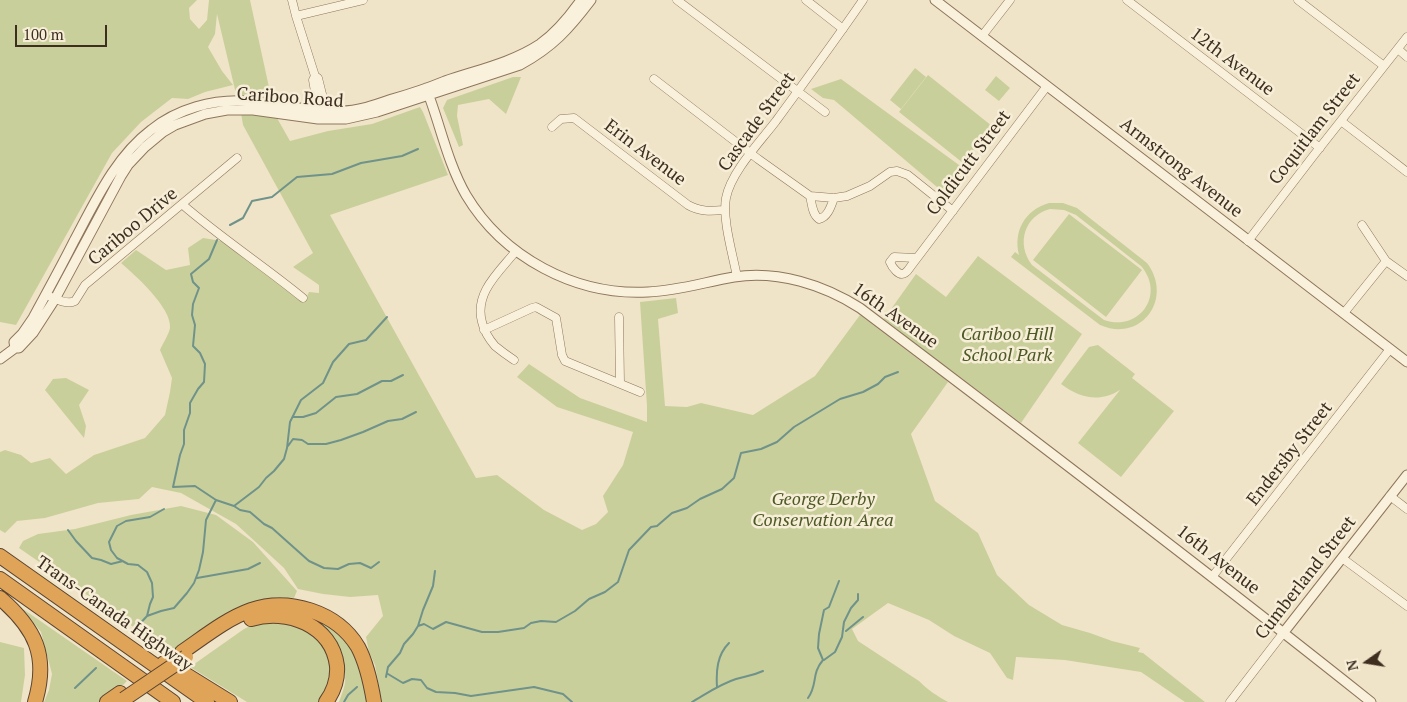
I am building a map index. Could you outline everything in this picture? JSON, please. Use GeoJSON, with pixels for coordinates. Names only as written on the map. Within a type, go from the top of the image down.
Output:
{"type":"FeatureCollection","features":[{"type":"Feature","properties":{"kind":"highway","name":"Trans-Canada Highway"},"geometry":{"type":"LineString","coordinates":[[0,556],[207,702]]}},
{"type":"Feature","properties":{"kind":"highway","name":"Trans-Canada Highway"},"geometry":{"type":"LineString","coordinates":[[0,579],[173,702]]}},
{"type":"Feature","properties":{"kind":"highway"},"geometry":{"type":"LineString","coordinates":[[0,598],[25,622],[37,644],[41,673],[35,702]]}},
{"type":"Feature","properties":{"kind":"highway"},"geometry":{"type":"LineString","coordinates":[[107,702],[121,698],[184,654],[225,622],[250,610],[276,605],[300,607],[319,614],[342,629],[352,639],[365,662],[374,702]]}},
{"type":"Feature","properties":{"kind":"highway"},"geometry":{"type":"LineString","coordinates":[[184,654],[246,621],[266,615],[296,619],[314,627],[327,639],[332,648],[336,660],[336,677],[332,693],[326,702]]}},
{"type":"Feature","properties":{"kind":"highway"},"geometry":{"type":"LineString","coordinates":[[134,651],[175,668],[230,702]]}},
{"type":"Feature","properties":{"kind":"street"},"geometry":{"type":"LineString","coordinates":[[292,0],[315,76],[318,78],[322,115]]}},
{"type":"Feature","properties":{"kind":"street"},"geometry":{"type":"LineString","coordinates":[[296,16],[363,0]]}},
{"type":"Feature","properties":{"kind":"street","name":"Cariboo Road"},"geometry":{"type":"LineString","coordinates":[[428,92],[508,61],[528,51],[552,35],[569,17],[581,0]]}},
{"type":"Feature","properties":{"kind":"street","name":"Cariboo Road"},"geometry":{"type":"LineString","coordinates":[[0,360],[15,348],[14,342],[50,297],[90,212],[120,162],[138,141],[157,125],[190,109],[225,101],[249,101],[322,115],[361,109],[428,92],[520,65],[534,58],[563,35],[591,0]]}},
{"type":"Feature","properties":{"kind":"street"},"geometry":{"type":"LineString","coordinates":[[677,0],[824,112]]}},
{"type":"Feature","properties":{"kind":"street"},"geometry":{"type":"LineString","coordinates":[[806,0],[843,29]]}},
{"type":"Feature","properties":{"kind":"street","name":"Cascade Street"},"geometry":{"type":"LineString","coordinates":[[738,277],[724,210],[730,185],[751,153],[863,0]]}},
{"type":"Feature","properties":{"kind":"street","name":"Armstrong Avenue"},"geometry":{"type":"LineString","coordinates":[[935,0],[1407,362]]}},
{"type":"Feature","properties":{"kind":"street"},"geometry":{"type":"LineString","coordinates":[[982,36],[1010,0]]}},
{"type":"Feature","properties":{"kind":"street","name":"12th Avenue"},"geometry":{"type":"LineString","coordinates":[[1127,0],[1320,148]]}},
{"type":"Feature","properties":{"kind":"street"},"geometry":{"type":"LineString","coordinates":[[1298,0],[1384,66]]}},
{"type":"Feature","properties":{"kind":"street","name":"Coquitlam Street"},"geometry":{"type":"LineString","coordinates":[[1248,241],[1407,37]]}},
{"type":"Feature","properties":{"kind":"street"},"geometry":{"type":"LineString","coordinates":[[1398,50],[1407,56]]}},
{"type":"Feature","properties":{"kind":"street"},"geometry":{"type":"LineString","coordinates":[[654,79],[810,196],[834,198],[858,192],[890,172],[897,171],[908,175],[953,210]]}},
{"type":"Feature","properties":{"kind":"street","name":"Coldicutt Street"},"geometry":{"type":"LineString","coordinates":[[916,258],[1047,86]]}},
{"type":"Feature","properties":{"kind":"street","name":"16th Avenue"},"geometry":{"type":"LineString","coordinates":[[428,92],[454,170],[466,194],[488,225],[516,251],[541,267],[564,278],[591,287],[613,291],[662,291],[738,277],[765,276],[789,279],[824,289],[850,302],[1039,442],[1372,702]]}},
{"type":"Feature","properties":{"kind":"street","name":"Erin Avenue"},"geometry":{"type":"LineString","coordinates":[[552,127],[561,119],[567,117],[574,118],[688,205],[705,211],[724,210]]}},
{"type":"Feature","properties":{"kind":"street"},"geometry":{"type":"LineString","coordinates":[[1341,121],[1407,172]]}},
{"type":"Feature","properties":{"kind":"street","name":"Cariboo Drive"},"geometry":{"type":"LineString","coordinates":[[50,297],[74,303],[85,285],[237,158]]}},
{"type":"Feature","properties":{"kind":"street"},"geometry":{"type":"LineString","coordinates":[[810,196],[814,212],[819,219],[827,214],[834,198]]}},
{"type":"Feature","properties":{"kind":"street"},"geometry":{"type":"LineString","coordinates":[[183,204],[275,274],[303,298]]}},
{"type":"Feature","properties":{"kind":"street"},"geometry":{"type":"LineString","coordinates":[[1362,225],[1386,261],[1407,276]]}},
{"type":"Feature","properties":{"kind":"street"},"geometry":{"type":"LineString","coordinates":[[514,360],[488,337],[484,330],[480,313],[482,297],[490,283],[516,251]]}},
{"type":"Feature","properties":{"kind":"street"},"geometry":{"type":"LineString","coordinates":[[1344,313],[1386,261]]}},
{"type":"Feature","properties":{"kind":"street"},"geometry":{"type":"LineString","coordinates":[[484,330],[536,307],[556,318],[562,355],[565,360],[640,392]]}},
{"type":"Feature","properties":{"kind":"street"},"geometry":{"type":"LineString","coordinates":[[619,317],[620,384]]}},
{"type":"Feature","properties":{"kind":"street","name":"Endersby Street"},"geometry":{"type":"LineString","coordinates":[[1212,577],[1390,349]]}},
{"type":"Feature","properties":{"kind":"street","name":"Cumberland Street"},"geometry":{"type":"LineString","coordinates":[[1230,702],[1407,475]]}},
{"type":"Feature","properties":{"kind":"street"},"geometry":{"type":"LineString","coordinates":[[1390,496],[1407,509]]}},
{"type":"Feature","properties":{"kind":"street"},"geometry":{"type":"LineString","coordinates":[[1342,558],[1407,606]]}},
{"type":"Feature","properties":{"kind":"green space"},"geometry":{"type":"Polygon","coordinates":[[[0,0],[197,0],[189,8],[190,19],[199,29],[207,20],[209,0],[250,0],[272,101],[237,98],[217,14],[215,34],[208,47],[233,85],[205,92],[188,99],[172,98],[141,122],[112,153],[16,325],[0,322],[0,0]]]}},
{"type":"Feature","properties":{"kind":"green space"},"geometry":{"type":"Polygon","coordinates":[[[915,68],[926,77],[901,109],[890,100],[915,68]]]}},
{"type":"Feature","properties":{"kind":"green space"},"geometry":{"type":"Polygon","coordinates":[[[928,75],[992,126],[963,163],[899,112],[928,75]]]}},
{"type":"Feature","properties":{"kind":"green space"},"geometry":{"type":"Polygon","coordinates":[[[996,76],[1010,88],[999,101],[985,90],[996,76]]]}},
{"type":"Feature","properties":{"kind":"green space"},"geometry":{"type":"Polygon","coordinates":[[[513,77],[521,77],[506,114],[489,99],[458,105],[457,116],[463,145],[459,147],[443,108],[447,100],[513,77]]]}},
{"type":"Feature","properties":{"kind":"green space"},"geometry":{"type":"Polygon","coordinates":[[[841,79],[970,173],[950,198],[834,100],[823,98],[811,89],[841,79]]]}},
{"type":"Feature","properties":{"kind":"green space","name":"George Derby Conservation Area"},"geometry":{"type":"Polygon","coordinates":[[[420,107],[448,175],[330,215],[476,478],[497,475],[544,510],[582,530],[596,524],[608,512],[603,496],[623,465],[633,432],[557,407],[517,377],[529,364],[580,398],[647,422],[640,302],[676,298],[678,313],[658,319],[665,406],[687,407],[701,403],[753,415],[815,376],[860,315],[935,372],[939,373],[948,382],[911,434],[935,501],[978,533],[997,575],[1029,605],[1062,625],[1140,648],[1138,652],[1143,653],[1205,702],[1185,702],[1141,672],[1065,660],[1016,657],[1013,680],[1007,678],[990,653],[954,636],[929,620],[888,603],[852,629],[858,641],[948,702],[382,702],[375,665],[369,652],[366,637],[383,616],[378,595],[350,597],[298,589],[284,568],[236,524],[181,493],[152,487],[139,499],[98,503],[45,518],[17,521],[5,533],[0,530],[0,452],[5,450],[21,455],[31,463],[50,458],[66,474],[94,455],[145,438],[165,415],[172,378],[160,350],[170,328],[169,320],[152,292],[121,263],[136,250],[166,270],[190,265],[188,248],[203,238],[222,241],[304,303],[309,292],[319,293],[319,285],[293,267],[313,253],[243,125],[241,113],[277,118],[290,141],[328,131],[372,124],[420,107]]]}},
{"type":"Feature","properties":{"kind":"green space"},"geometry":{"type":"Polygon","coordinates":[[[1049,203],[1063,203],[1077,208],[1147,263],[1154,277],[1157,290],[1155,303],[1149,314],[1140,323],[1128,328],[1115,329],[1100,325],[1011,257],[1015,252],[1019,255],[1018,238],[1027,216],[1049,203]],[[1050,209],[1034,218],[1029,224],[1025,232],[1024,248],[1032,265],[1104,320],[1128,321],[1138,316],[1150,299],[1151,288],[1148,277],[1141,266],[1076,215],[1064,210],[1050,209]]]}},
{"type":"Feature","properties":{"kind":"green space"},"geometry":{"type":"Polygon","coordinates":[[[1069,214],[1142,270],[1106,317],[1033,260],[1069,214]]]}},
{"type":"Feature","properties":{"kind":"green space","name":"Cariboo Hill School Park"},"geometry":{"type":"Polygon","coordinates":[[[978,256],[1082,334],[1021,423],[951,370],[944,368],[942,364],[884,319],[916,274],[946,297],[978,256]]]}},
{"type":"Feature","properties":{"kind":"green space"},"geometry":{"type":"Polygon","coordinates":[[[1098,345],[1135,374],[1132,378],[1174,411],[1121,477],[1078,443],[1120,390],[1105,397],[1097,398],[1075,393],[1061,384],[1089,347],[1098,345]]]}},
{"type":"Feature","properties":{"kind":"green space"},"geometry":{"type":"Polygon","coordinates":[[[66,378],[89,390],[79,405],[86,426],[84,438],[45,390],[53,379],[66,378]]]}},
{"type":"Feature","properties":{"kind":"green space"},"geometry":{"type":"Polygon","coordinates":[[[181,506],[216,515],[253,542],[297,591],[294,598],[278,597],[262,600],[247,606],[177,652],[171,653],[19,548],[23,541],[38,534],[75,529],[131,515],[181,506]]]}},
{"type":"Feature","properties":{"kind":"green space"},"geometry":{"type":"Polygon","coordinates":[[[23,609],[127,681],[118,690],[100,702],[44,702],[49,690],[52,674],[41,632],[23,609]]]}},
{"type":"Feature","properties":{"kind":"green space"},"geometry":{"type":"Polygon","coordinates":[[[301,615],[329,623],[354,646],[371,702],[339,702],[345,685],[343,657],[340,649],[326,628],[301,615]]]}},
{"type":"Feature","properties":{"kind":"green space"},"geometry":{"type":"Polygon","coordinates":[[[272,620],[306,628],[332,655],[331,683],[320,702],[247,702],[190,667],[244,629],[254,624],[272,620]]]}},
{"type":"Feature","properties":{"kind":"green space"},"geometry":{"type":"Polygon","coordinates":[[[0,642],[24,648],[25,675],[21,702],[0,702],[0,642]]]}},
{"type":"Feature","properties":{"kind":"waterway"},"geometry":{"type":"LineString","coordinates":[[230,225],[243,218],[252,201],[272,197],[297,177],[332,174],[361,163],[402,156],[418,149]]}},
{"type":"Feature","properties":{"kind":"waterway"},"geometry":{"type":"LineString","coordinates":[[217,240],[209,259],[191,274],[193,282],[199,288],[193,304],[192,315],[195,325],[193,346],[200,353],[205,364],[204,382],[190,403],[190,413],[184,430],[184,444],[173,487],[195,486],[216,500],[234,506],[259,487],[284,459],[290,422],[301,400],[323,383],[333,362],[349,344],[366,340],[387,317]]}},
{"type":"Feature","properties":{"kind":"waterway"},"geometry":{"type":"LineString","coordinates":[[386,677],[388,667],[418,626],[424,624],[433,629],[446,622],[482,632],[498,632],[524,628],[531,623],[541,621],[556,622],[575,611],[589,599],[605,592],[618,582],[629,550],[651,527],[657,526],[672,513],[687,508],[700,499],[722,489],[734,478],[741,453],[761,449],[777,442],[794,427],[840,399],[863,392],[878,384],[885,377],[898,372]]}},
{"type":"Feature","properties":{"kind":"waterway"},"geometry":{"type":"LineString","coordinates":[[293,417],[303,417],[316,413],[336,397],[357,394],[382,381],[391,381],[403,375]]}},
{"type":"Feature","properties":{"kind":"waterway"},"geometry":{"type":"LineString","coordinates":[[288,446],[293,439],[302,440],[308,444],[326,444],[363,432],[388,421],[402,419],[416,412]]}},
{"type":"Feature","properties":{"kind":"waterway"},"geometry":{"type":"LineString","coordinates":[[136,628],[147,616],[174,608],[194,583],[203,552],[206,520],[216,500]]}},
{"type":"Feature","properties":{"kind":"waterway"},"geometry":{"type":"LineString","coordinates":[[234,506],[240,510],[250,512],[272,528],[309,561],[324,568],[338,569],[349,564],[360,563],[371,568],[379,562]]}},
{"type":"Feature","properties":{"kind":"waterway"},"geometry":{"type":"LineString","coordinates":[[147,616],[153,597],[152,583],[147,572],[138,565],[128,564],[117,558],[111,550],[109,542],[117,526],[126,521],[150,517],[164,509]]}},
{"type":"Feature","properties":{"kind":"waterway"},"geometry":{"type":"LineString","coordinates":[[68,530],[92,558],[111,564],[123,561]]}},
{"type":"Feature","properties":{"kind":"waterway"},"geometry":{"type":"LineString","coordinates":[[197,578],[248,569],[260,563]]}},
{"type":"Feature","properties":{"kind":"waterway"},"geometry":{"type":"LineString","coordinates":[[418,626],[433,586],[435,571]]}},
{"type":"Feature","properties":{"kind":"waterway"},"geometry":{"type":"LineString","coordinates":[[808,698],[813,688],[817,670],[823,660],[818,648],[824,610],[829,607],[839,581]]}},
{"type":"Feature","properties":{"kind":"waterway"},"geometry":{"type":"LineString","coordinates":[[824,660],[835,652],[842,637],[844,622],[851,608],[858,600],[858,594]]}},
{"type":"Feature","properties":{"kind":"waterway"},"geometry":{"type":"LineString","coordinates":[[846,631],[863,617]]}},
{"type":"Feature","properties":{"kind":"waterway"},"geometry":{"type":"LineString","coordinates":[[717,687],[718,664],[722,653],[729,643]]}},
{"type":"Feature","properties":{"kind":"waterway"},"geometry":{"type":"LineString","coordinates":[[75,688],[96,668]]}},
{"type":"Feature","properties":{"kind":"waterway"},"geometry":{"type":"LineString","coordinates":[[692,702],[724,684],[763,671]]}},
{"type":"Feature","properties":{"kind":"waterway"},"geometry":{"type":"LineString","coordinates":[[388,674],[403,683],[412,679],[421,680],[427,688],[436,692],[471,696],[534,687],[563,694],[572,702]]}},
{"type":"Feature","properties":{"kind":"waterway"},"geometry":{"type":"LineString","coordinates":[[344,702],[348,695],[357,687]]}}]}
